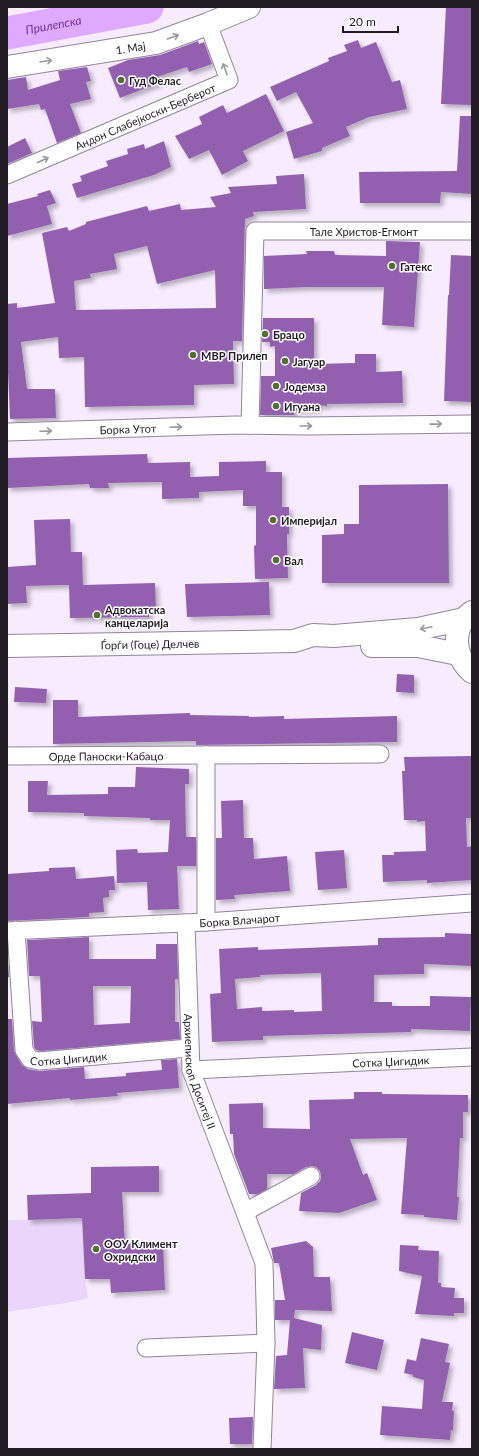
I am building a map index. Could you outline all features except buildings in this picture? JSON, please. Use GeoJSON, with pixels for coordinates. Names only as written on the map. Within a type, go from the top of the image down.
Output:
{"type":"FeatureCollection","features":[{"type":"Feature","properties":{"kind":"main road","name":"1. Мај"},"geometry":{"type":"LineString","coordinates":[[7,67],[156,43],[249,7]]}},
{"type":"Feature","properties":{"kind":"main road","name":"Ѓорѓи (Гоце) Делчев"},"geometry":{"type":"LineString","coordinates":[[294,641],[313,635],[334,636],[418,629],[470,613]]}},
{"type":"Feature","properties":{"kind":"main road"},"geometry":{"type":"LineString","coordinates":[[470,613],[458,630],[456,642],[458,654],[462,662],[472,672]]}},
{"type":"Feature","properties":{"kind":"main road","name":"Ѓорѓи (Гоце) Делчев"},"geometry":{"type":"LineString","coordinates":[[7,646],[294,641],[314,646],[418,646],[458,654]]}},
{"type":"Feature","properties":{"kind":"street","name":"Андон Слабејкоски-Берберот"},"geometry":{"type":"LineString","coordinates":[[7,175],[229,80],[208,24]]}},
{"type":"Feature","properties":{"kind":"street","name":"Тале Христов-Егмонт"},"geometry":{"type":"LineString","coordinates":[[250,425],[256,231],[472,231]]}},
{"type":"Feature","properties":{"kind":"street","name":"Борка Утот"},"geometry":{"type":"LineString","coordinates":[[7,432],[250,425],[307,426],[472,424]]}},
{"type":"Feature","properties":{"kind":"street","name":"Орде Паноски-Кабацо"},"geometry":{"type":"LineString","coordinates":[[7,756],[380,754]]}},
{"type":"Feature","properties":{"kind":"street"},"geometry":{"type":"LineString","coordinates":[[206,756],[206,922]]}},
{"type":"Feature","properties":{"kind":"street","name":"Борка Влачарот"},"geometry":{"type":"LineString","coordinates":[[12,930],[206,922],[472,903]]}},
{"type":"Feature","properties":{"kind":"street","name":"Архиепископ Доситеј II"},"geometry":{"type":"LineString","coordinates":[[186,923],[191,1070],[264,1263],[266,1343],[262,1449]]}},
{"type":"Feature","properties":{"kind":"street","name":"Сотка Џигидик"},"geometry":{"type":"LineString","coordinates":[[12,930],[24,1050],[30,1059],[39,1061],[190,1048]]}},
{"type":"Feature","properties":{"kind":"street","name":"Сотка Џигидик"},"geometry":{"type":"LineString","coordinates":[[191,1070],[472,1057]]}},
{"type":"Feature","properties":{"kind":"street"},"geometry":{"type":"LineString","coordinates":[[245,1212],[311,1176]]}},
{"type":"Feature","properties":{"kind":"street"},"geometry":{"type":"LineString","coordinates":[[146,1348],[266,1343]]}},
{"type":"Feature","properties":{"kind":"shaded area"},"geometry":{"type":"Polygon","coordinates":[[[82,1218],[85,1279],[88,1298],[72,1302],[7,1312],[7,1220],[82,1218]]]}},
{"type":"Feature","properties":{"kind":"waterway","name":"Прилепска"},"geometry":{"type":"LineString","coordinates":[[7,33],[147,7]]}},
{"type":"Feature","properties":{"kind":"place","name":"Гуд Фелас"},"geometry":{"type":"Point","coordinates":[121,80]}},
{"type":"Feature","properties":{"kind":"place","name":"Гатекс"},"geometry":{"type":"Point","coordinates":[392,266]}},
{"type":"Feature","properties":{"kind":"place","name":"Брацо"},"geometry":{"type":"Point","coordinates":[265,334]}},
{"type":"Feature","properties":{"kind":"place","name":"МВР Прилеп"},"geometry":{"type":"Point","coordinates":[193,355]}},
{"type":"Feature","properties":{"kind":"place","name":"Јагуар"},"geometry":{"type":"Point","coordinates":[285,361]}},
{"type":"Feature","properties":{"kind":"place","name":"Јодемза"},"geometry":{"type":"Point","coordinates":[276,386]}},
{"type":"Feature","properties":{"kind":"place","name":"Игуана"},"geometry":{"type":"Point","coordinates":[276,406]}},
{"type":"Feature","properties":{"kind":"place","name":"Империјал"},"geometry":{"type":"Point","coordinates":[273,520]}},
{"type":"Feature","properties":{"kind":"place","name":"Вал"},"geometry":{"type":"Point","coordinates":[276,560]}},
{"type":"Feature","properties":{"kind":"place","name":"Адвокатска канцеларија"},"geometry":{"type":"Point","coordinates":[97,615]}},
{"type":"Feature","properties":{"kind":"place","name":"ООУ Климент Охридски"},"geometry":{"type":"Point","coordinates":[96,1249]}}]}
